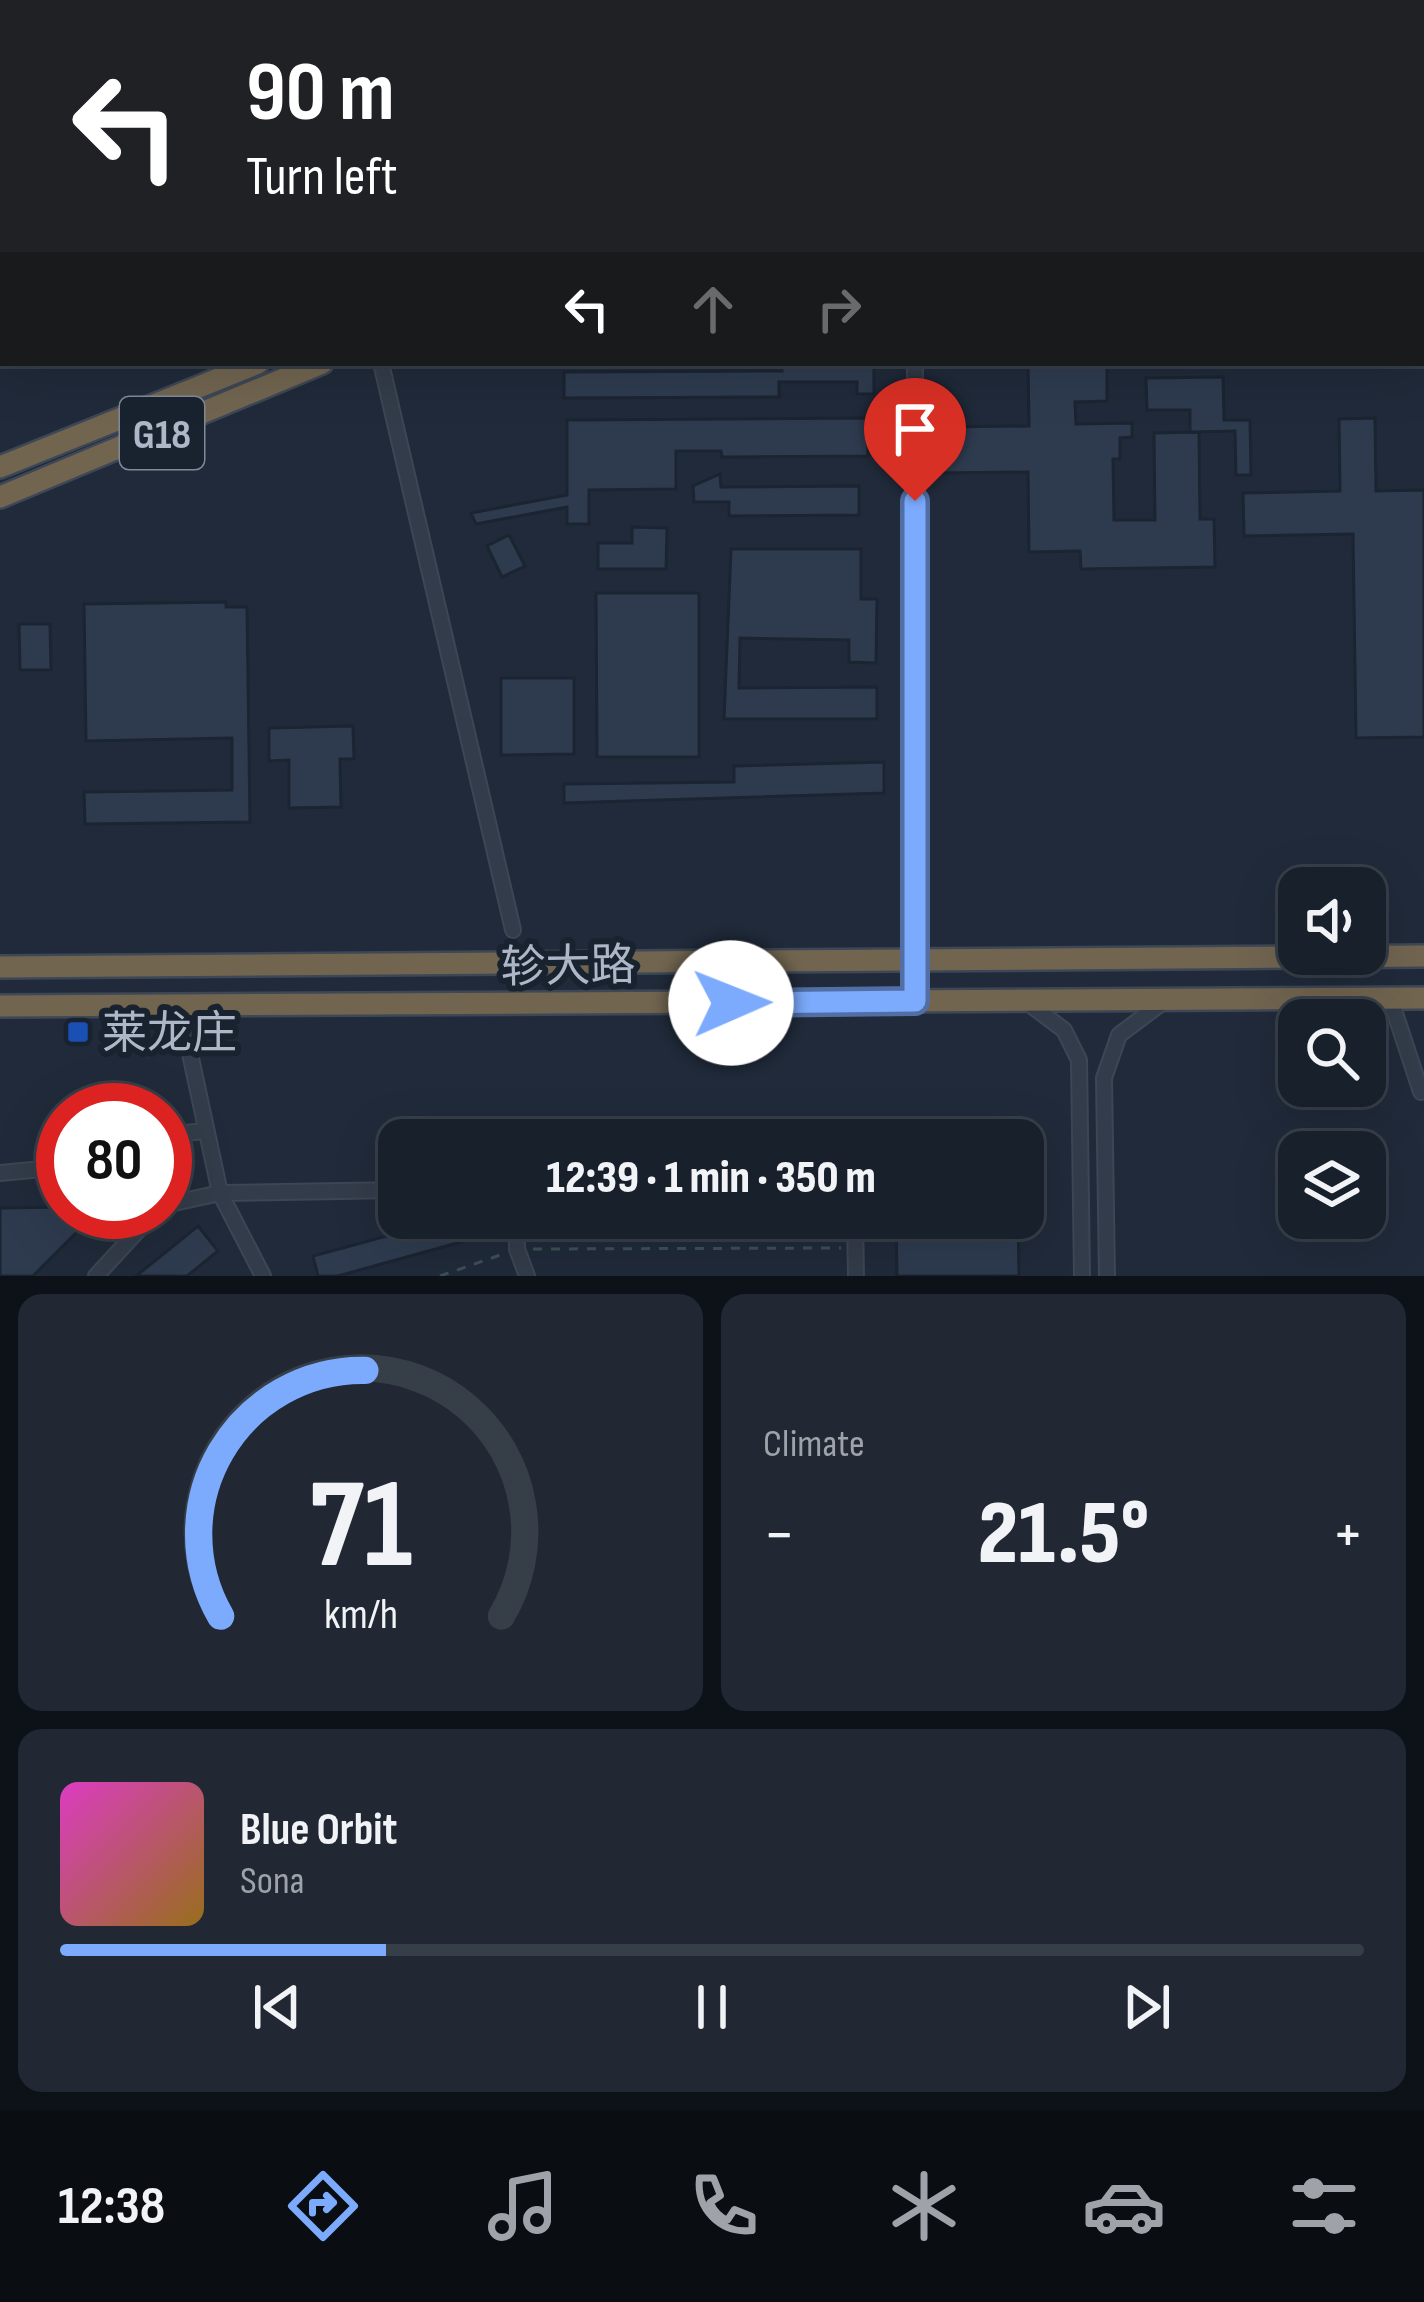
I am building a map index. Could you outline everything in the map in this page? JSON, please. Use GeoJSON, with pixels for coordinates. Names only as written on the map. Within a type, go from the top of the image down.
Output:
{"type":"FeatureCollection","features":[{"type":"Feature","properties":{"kind":"highway","name":"G18"},"geometry":{"type":"LineString","coordinates":[[0,467],[251,366]]}},
{"type":"Feature","properties":{"kind":"highway","name":"G18"},"geometry":{"type":"LineString","coordinates":[[0,497],[315,366]]}},
{"type":"Feature","properties":{"kind":"highway","name":"轸大路"},"geometry":{"type":"LineString","coordinates":[[0,967],[1424,956]]}},
{"type":"Feature","properties":{"kind":"highway","name":"轸大路"},"geometry":{"type":"LineString","coordinates":[[0,1006],[1424,998]]}},
{"type":"Feature","properties":{"kind":"street"},"geometry":{"type":"LineString","coordinates":[[382,366],[513,930]]}},
{"type":"Feature","properties":{"kind":"street"},"geometry":{"type":"LineString","coordinates":[[915,366],[915,1001]]}},
{"type":"Feature","properties":{"kind":"street"},"geometry":{"type":"LineString","coordinates":[[1390,998],[1421,1092]]}},
{"type":"Feature","properties":{"kind":"street"},"geometry":{"type":"LineString","coordinates":[[1024,1000],[1064,1030],[1079,1060],[1082,1276]]}},
{"type":"Feature","properties":{"kind":"street"},"geometry":{"type":"LineString","coordinates":[[1107,1276],[1104,1078],[1119,1035],[1150,1008],[1171,1001]]}},
{"type":"Feature","properties":{"kind":"street"},"geometry":{"type":"LineString","coordinates":[[180,1007],[220,1193],[263,1276]]}},
{"type":"Feature","properties":{"kind":"street"},"geometry":{"type":"LineString","coordinates":[[192,1132],[205,1131]]}},
{"type":"Feature","properties":{"kind":"street"},"geometry":{"type":"LineString","coordinates":[[0,1172],[36,1169]]}},
{"type":"Feature","properties":{"kind":"street"},"geometry":{"type":"LineString","coordinates":[[192,1199],[220,1193],[378,1190]]}},
{"type":"Feature","properties":{"kind":"street"},"geometry":{"type":"LineString","coordinates":[[96,1276],[130,1239]]}},
{"type":"Feature","properties":{"kind":"street"},"geometry":{"type":"LineString","coordinates":[[517,1239],[526,1276]]}},
{"type":"Feature","properties":{"kind":"street"},"geometry":{"type":"LineString","coordinates":[[856,1239],[856,1276]]}},
{"type":"Feature","properties":{"kind":"path"},"geometry":{"type":"LineString","coordinates":[[440,1276],[517,1249],[856,1248]]}},
{"type":"Feature","properties":{"kind":"building"},"geometry":{"type":"Polygon","coordinates":[[[782,366],[874,366],[874,394],[857,394],[857,382],[779,382],[779,397],[564,398],[564,372],[782,371],[782,366]]]}},
{"type":"Feature","properties":{"kind":"building"},"geometry":{"type":"Polygon","coordinates":[[[1028,366],[1107,366],[1107,401],[1075,402],[1076,424],[1132,423],[1132,437],[1120,438],[1120,459],[1113,459],[1114,520],[1155,520],[1154,433],[1199,432],[1200,519],[1214,519],[1215,567],[1081,569],[1080,551],[1029,552],[1028,472],[939,473],[939,427],[1029,426],[1028,366]]]}},
{"type":"Feature","properties":{"kind":"building"},"geometry":{"type":"Polygon","coordinates":[[[1223,377],[1224,420],[1250,420],[1251,475],[1236,475],[1235,431],[1190,432],[1190,410],[1147,410],[1146,378],[1223,377]]]}},
{"type":"Feature","properties":{"kind":"building"},"geometry":{"type":"Polygon","coordinates":[[[868,418],[868,456],[722,457],[721,451],[676,451],[676,489],[589,490],[589,524],[567,524],[567,507],[476,524],[471,513],[567,495],[567,420],[868,418]]]}},
{"type":"Feature","properties":{"kind":"building"},"geometry":{"type":"Polygon","coordinates":[[[1375,418],[1376,491],[1424,490],[1424,737],[1356,738],[1353,534],[1244,536],[1243,493],[1340,491],[1339,419],[1375,418]]]}},
{"type":"Feature","properties":{"kind":"building"},"geometry":{"type":"Polygon","coordinates":[[[720,474],[721,487],[859,486],[859,515],[729,516],[729,502],[694,502],[693,486],[720,474]]]}},
{"type":"Feature","properties":{"kind":"building"},"geometry":{"type":"Polygon","coordinates":[[[632,527],[667,528],[666,569],[598,569],[598,543],[632,543],[632,527]]]}},
{"type":"Feature","properties":{"kind":"building"},"geometry":{"type":"Polygon","coordinates":[[[509,535],[525,566],[502,577],[487,546],[509,535]]]}},
{"type":"Feature","properties":{"kind":"building"},"geometry":{"type":"Polygon","coordinates":[[[731,549],[861,549],[861,599],[877,599],[876,663],[849,662],[849,640],[740,638],[739,688],[877,687],[877,719],[724,719],[731,549]]]}},
{"type":"Feature","properties":{"kind":"building"},"geometry":{"type":"Polygon","coordinates":[[[596,593],[699,593],[699,757],[597,757],[596,593]]]}},
{"type":"Feature","properties":{"kind":"building"},"geometry":{"type":"Polygon","coordinates":[[[226,602],[226,607],[247,607],[250,822],[85,824],[84,792],[232,790],[232,738],[86,741],[84,604],[226,602]]]}},
{"type":"Feature","properties":{"kind":"building"},"geometry":{"type":"Polygon","coordinates":[[[19,624],[50,624],[51,670],[20,670],[19,624]]]}},
{"type":"Feature","properties":{"kind":"building"},"geometry":{"type":"Polygon","coordinates":[[[501,678],[574,678],[574,754],[501,755],[501,678]]]}},
{"type":"Feature","properties":{"kind":"building"},"geometry":{"type":"Polygon","coordinates":[[[353,726],[354,759],[340,759],[341,807],[289,808],[289,760],[269,761],[269,728],[353,726]]]}},
{"type":"Feature","properties":{"kind":"building"},"geometry":{"type":"Polygon","coordinates":[[[884,762],[884,793],[564,803],[564,784],[734,782],[734,766],[884,762]]]}},
{"type":"Feature","properties":{"kind":"building"},"geometry":{"type":"Polygon","coordinates":[[[36,1207],[36,1239],[70,1239],[33,1276],[0,1276],[0,1208],[36,1207]]]}},
{"type":"Feature","properties":{"kind":"building"},"geometry":{"type":"Polygon","coordinates":[[[198,1226],[218,1251],[187,1276],[136,1276],[182,1239],[192,1239],[198,1226]]]}},
{"type":"Feature","properties":{"kind":"building"},"geometry":{"type":"Polygon","coordinates":[[[378,1238],[472,1239],[338,1276],[318,1276],[313,1256],[378,1238]]]}},
{"type":"Feature","properties":{"kind":"building"},"geometry":{"type":"Polygon","coordinates":[[[896,1239],[1018,1239],[1019,1276],[897,1276],[896,1239]]]}},
{"type":"Feature","properties":{"kind":"place","name":"莱龙庄"},"geometry":{"type":"Point","coordinates":[78,1032]}},
{"type":"Feature","properties":{"kind":"route"},"geometry":{"type":"LineString","coordinates":[[731,1003],[915,1001],[915,501]]}}]}
